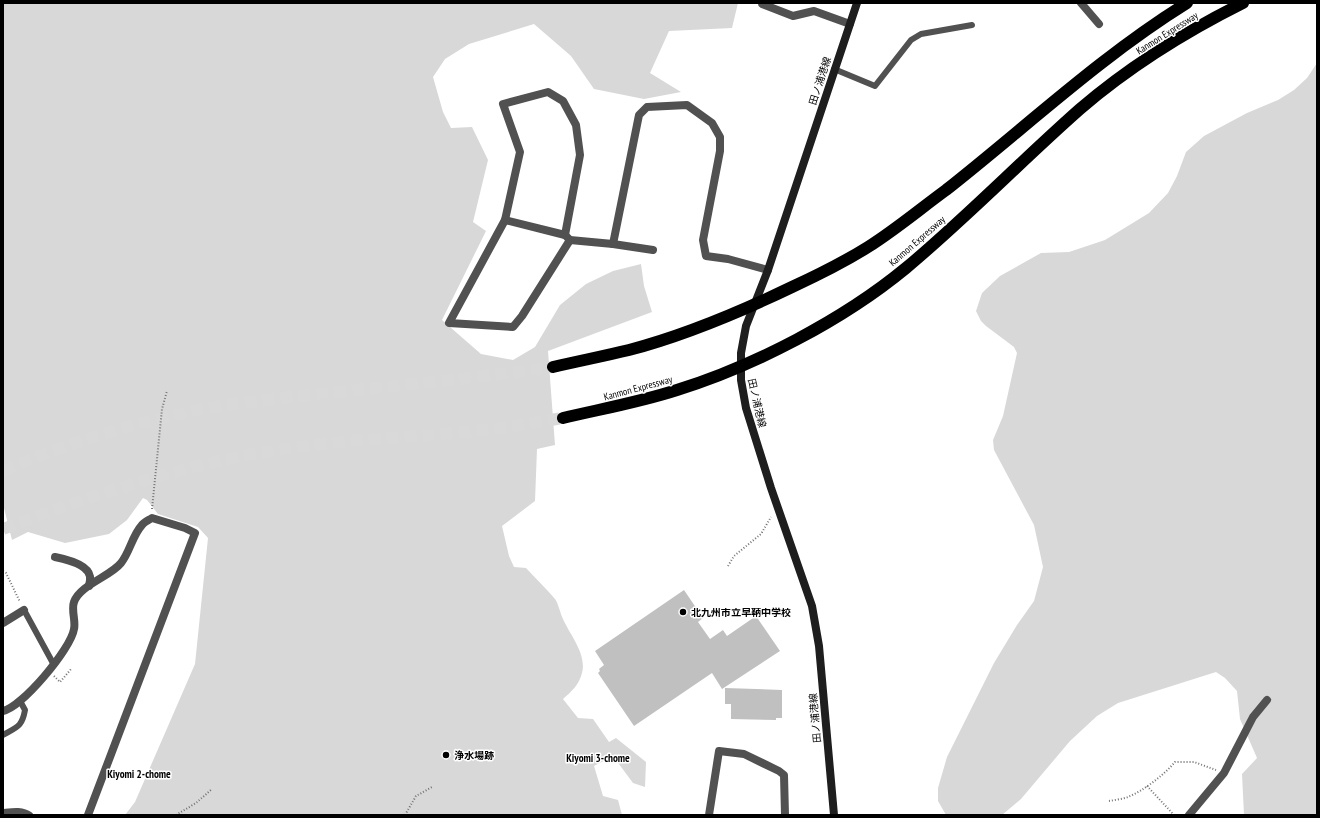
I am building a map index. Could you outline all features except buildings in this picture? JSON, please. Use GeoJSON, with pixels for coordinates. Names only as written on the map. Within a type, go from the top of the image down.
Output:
{"type":"FeatureCollection","features":[{"type":"Feature","properties":{"kind":"highway","name":"Kanmon Expressway"},"geometry":{"type":"LineString","coordinates":[[553,367],[630,349],[682,334],[727,317],[823,272],[867,247],[908,219],[979,164],[1097,66],[1158,21],[1187,3]]}},
{"type":"Feature","properties":{"kind":"highway","name":"Kanmon Expressway"},"geometry":{"type":"LineString","coordinates":[[563,418],[631,403],[678,390],[719,375],[761,357],[831,319],[867,297],[904,269],[944,235],[1076,113],[1123,75],[1172,42],[1243,3]]}},
{"type":"Feature","properties":{"kind":"main road","name":"田ノ浦港線"},"geometry":{"type":"LineString","coordinates":[[834,815],[819,646],[812,606],[746,408],[741,380],[741,353],[746,326],[768,270],[857,3]]}},
{"type":"Feature","properties":{"kind":"street"},"geometry":{"type":"LineString","coordinates":[[762,3],[793,16],[814,11],[850,24]]}},
{"type":"Feature","properties":{"kind":"street"},"geometry":{"type":"LineString","coordinates":[[1081,3],[1099,24]]}},
{"type":"Feature","properties":{"kind":"street"},"geometry":{"type":"LineString","coordinates":[[548,92],[563,101],[576,125],[580,155],[568,238],[522,316],[513,327],[449,323],[504,220],[520,152],[502,104],[548,92]]}},
{"type":"Feature","properties":{"kind":"street"},"geometry":{"type":"LineString","coordinates":[[613,244],[639,115],[647,107],[686,105],[712,123],[720,137],[720,151],[703,240],[706,256],[728,259],[768,270]]}},
{"type":"Feature","properties":{"kind":"street"},"geometry":{"type":"LineString","coordinates":[[504,220],[568,238],[653,250]]}},
{"type":"Feature","properties":{"kind":"street"},"geometry":{"type":"LineString","coordinates":[[3,711],[20,701],[51,668],[65,649],[74,630],[74,602],[81,592],[121,564],[142,525],[152,518],[185,528],[195,533],[88,815]]}},
{"type":"Feature","properties":{"kind":"street"},"geometry":{"type":"LineString","coordinates":[[55,557],[70,560],[86,570],[90,574],[91,579],[89,586]]}},
{"type":"Feature","properties":{"kind":"street"},"geometry":{"type":"LineString","coordinates":[[3,623],[24,610]]}},
{"type":"Feature","properties":{"kind":"street"},"geometry":{"type":"LineString","coordinates":[[1189,815],[1224,773],[1253,717],[1267,700]]}},
{"type":"Feature","properties":{"kind":"street"},"geometry":{"type":"LineString","coordinates":[[709,815],[719,751],[744,754],[784,774],[785,815]]}},
{"type":"Feature","properties":{"kind":"lane"},"geometry":{"type":"LineString","coordinates":[[834,69],[875,86],[912,40],[921,34],[972,25]]}},
{"type":"Feature","properties":{"kind":"lane"},"geometry":{"type":"LineString","coordinates":[[24,610],[51,668]]}},
{"type":"Feature","properties":{"kind":"lane"},"geometry":{"type":"LineString","coordinates":[[3,735],[18,727],[24,720],[25,710],[20,701]]}},
{"type":"Feature","properties":{"kind":"lane"},"geometry":{"type":"LineString","coordinates":[[3,812],[13,810],[26,812],[30,815]]}},
{"type":"Feature","properties":{"kind":"path"},"geometry":{"type":"LineString","coordinates":[[152,518],[162,409],[167,391]]}},
{"type":"Feature","properties":{"kind":"path"},"geometry":{"type":"LineString","coordinates":[[728,566],[734,556],[761,534],[774,513],[779,510]]}},
{"type":"Feature","properties":{"kind":"path"},"geometry":{"type":"LineString","coordinates":[[3,571],[6,573],[24,610]]}},
{"type":"Feature","properties":{"kind":"path"},"geometry":{"type":"LineString","coordinates":[[51,668],[60,682],[72,668]]}},
{"type":"Feature","properties":{"kind":"path"},"geometry":{"type":"LineString","coordinates":[[1109,802],[1128,797],[1147,786],[1168,771],[1175,762],[1178,761],[1194,762],[1224,773]]}},
{"type":"Feature","properties":{"kind":"path"},"geometry":{"type":"LineString","coordinates":[[1147,786],[1174,815]]}},
{"type":"Feature","properties":{"kind":"path"},"geometry":{"type":"LineString","coordinates":[[405,815],[416,796],[432,787]]}},
{"type":"Feature","properties":{"kind":"path"},"geometry":{"type":"LineString","coordinates":[[176,815],[196,803],[212,788]]}},
{"type":"Feature","properties":{"kind":"shaded area"},"geometry":{"type":"Polygon","coordinates":[[[3,3],[738,3],[732,28],[669,31],[650,73],[681,92],[644,99],[594,89],[571,56],[534,24],[469,44],[445,59],[433,77],[443,112],[451,128],[472,127],[488,160],[473,222],[486,231],[442,320],[481,354],[513,360],[535,347],[560,305],[586,284],[613,271],[641,264],[644,286],[652,312],[548,351],[555,445],[537,449],[535,501],[502,526],[509,556],[514,567],[526,568],[555,599],[563,619],[580,652],[583,666],[581,677],[574,688],[563,699],[578,718],[593,719],[609,742],[616,738],[646,762],[645,787],[633,783],[613,756],[594,766],[603,796],[618,800],[622,815],[125,815],[135,802],[195,664],[208,538],[198,527],[158,514],[147,500],[143,498],[127,520],[109,534],[65,543],[28,532],[12,540],[3,504],[3,3]]]}},
{"type":"Feature","properties":{"kind":"shaded area"},"geometry":{"type":"Polygon","coordinates":[[[1317,63],[1317,815],[1244,815],[1242,774],[1257,758],[1240,719],[1237,691],[1225,678],[1216,672],[1118,703],[1097,716],[1070,741],[1021,799],[1002,815],[946,815],[938,801],[938,788],[947,757],[994,663],[1017,625],[1034,601],[1043,567],[1034,525],[994,450],[993,440],[1003,416],[1017,353],[1014,347],[981,321],[976,311],[982,293],[1000,276],[1041,253],[1069,252],[1105,240],[1149,213],[1168,193],[1177,176],[1186,152],[1204,136],[1247,113],[1278,100],[1294,90],[1307,78],[1317,63]]]}},
{"type":"Feature","properties":{"kind":"tunnel"},"geometry":{"type":"LineString","coordinates":[[3,471],[66,446],[109,432],[196,410],[260,400],[450,380],[553,367]]}},
{"type":"Feature","properties":{"kind":"tunnel"},"geometry":{"type":"LineString","coordinates":[[3,529],[65,506],[127,486],[190,468],[254,454],[312,445],[485,430],[563,418]]}},
{"type":"Feature","properties":{"kind":"place","name":"北九州市立早鞆中学校"},"geometry":{"type":"Point","coordinates":[683,612]}},
{"type":"Feature","properties":{"kind":"place","name":"浄水場跡"},"geometry":{"type":"Point","coordinates":[446,755]}},
{"type":"Feature","properties":{"kind":"district","name":"Kiyomi 3-chome"},"geometry":{"type":"Point","coordinates":[598,758]}},
{"type":"Feature","properties":{"kind":"district","name":"Kiyomi 2-chome"},"geometry":{"type":"Point","coordinates":[139,774]}}]}
